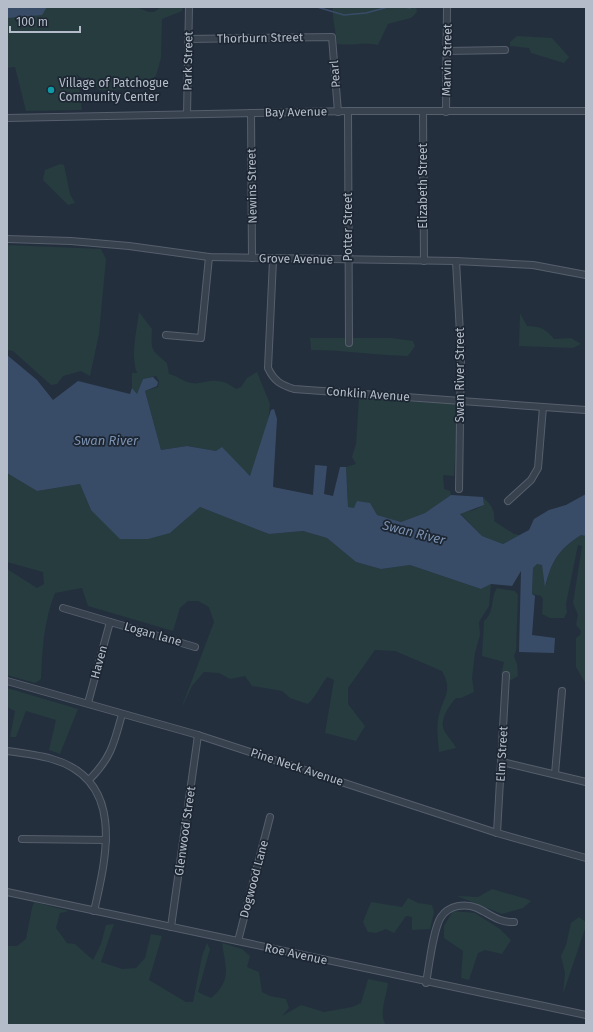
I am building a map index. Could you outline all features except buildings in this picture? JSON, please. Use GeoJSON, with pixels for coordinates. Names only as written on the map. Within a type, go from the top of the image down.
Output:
{"type":"FeatureCollection","features":[{"type":"Feature","properties":{"kind":"street","name":"Park Street"},"geometry":{"type":"LineString","coordinates":[[187,114],[189,7]]}},
{"type":"Feature","properties":{"kind":"street","name":"Marvin Street"},"geometry":{"type":"LineString","coordinates":[[446,112],[447,7]]}},
{"type":"Feature","properties":{"kind":"street","name":"Thorburn Street"},"geometry":{"type":"LineString","coordinates":[[188,39],[332,37]]}},
{"type":"Feature","properties":{"kind":"street","name":"Pearl"},"geometry":{"type":"LineString","coordinates":[[332,37],[338,112]]}},
{"type":"Feature","properties":{"kind":"street"},"geometry":{"type":"LineString","coordinates":[[446,51],[504,50]]}},
{"type":"Feature","properties":{"kind":"street","name":"Bay Avenue"},"geometry":{"type":"LineString","coordinates":[[7,118],[348,111],[586,111]]}},
{"type":"Feature","properties":{"kind":"street","name":"Potter Street"},"geometry":{"type":"LineString","coordinates":[[348,111],[349,343]]}},
{"type":"Feature","properties":{"kind":"street","name":"Elizabeth Street"},"geometry":{"type":"LineString","coordinates":[[423,112],[424,261]]}},
{"type":"Feature","properties":{"kind":"street","name":"Newins Street"},"geometry":{"type":"LineString","coordinates":[[251,113],[252,258]]}},
{"type":"Feature","properties":{"kind":"street","name":"Grove Avenue"},"geometry":{"type":"LineString","coordinates":[[7,239],[71,241],[129,246],[209,257],[273,260],[456,261],[536,265],[586,275]]}},
{"type":"Feature","properties":{"kind":"street"},"geometry":{"type":"LineString","coordinates":[[166,335],[202,338],[209,257]]}},
{"type":"Feature","properties":{"kind":"street","name":"Conklin Avenue"},"geometry":{"type":"LineString","coordinates":[[273,260],[268,368],[275,380],[282,386],[294,389],[586,410]]}},
{"type":"Feature","properties":{"kind":"street","name":"Swan River Street"},"geometry":{"type":"LineString","coordinates":[[456,261],[461,352],[459,489]]}},
{"type":"Feature","properties":{"kind":"street"},"geometry":{"type":"LineString","coordinates":[[508,501],[531,480],[538,468],[543,408]]}},
{"type":"Feature","properties":{"kind":"street","name":"Logan lane"},"geometry":{"type":"LineString","coordinates":[[63,608],[195,647]]}},
{"type":"Feature","properties":{"kind":"street","name":"Haven"},"geometry":{"type":"LineString","coordinates":[[88,703],[110,622]]}},
{"type":"Feature","properties":{"kind":"street","name":"Elm Street"},"geometry":{"type":"LineString","coordinates":[[497,833],[506,675]]}},
{"type":"Feature","properties":{"kind":"street","name":"Pine Neck Avenue"},"geometry":{"type":"LineString","coordinates":[[7,681],[198,735],[497,833],[586,858]]}},
{"type":"Feature","properties":{"kind":"street"},"geometry":{"type":"LineString","coordinates":[[555,774],[562,691]]}},
{"type":"Feature","properties":{"kind":"street"},"geometry":{"type":"LineString","coordinates":[[89,780],[110,754],[122,714]]}},
{"type":"Feature","properties":{"kind":"street","name":"Glenwood Street"},"geometry":{"type":"LineString","coordinates":[[171,927],[198,735]]}},
{"type":"Feature","properties":{"kind":"street"},"geometry":{"type":"LineString","coordinates":[[7,751],[53,760],[73,769],[89,780],[100,798],[104,810],[106,840],[105,865],[94,911]]}},
{"type":"Feature","properties":{"kind":"street"},"geometry":{"type":"LineString","coordinates":[[502,762],[586,782]]}},
{"type":"Feature","properties":{"kind":"street","name":"Dogwood Lane"},"geometry":{"type":"LineString","coordinates":[[238,941],[270,817]]}},
{"type":"Feature","properties":{"kind":"street"},"geometry":{"type":"LineString","coordinates":[[22,839],[106,840]]}},
{"type":"Feature","properties":{"kind":"street","name":"Roe Avenue"},"geometry":{"type":"LineString","coordinates":[[7,892],[426,983],[586,1016]]}},
{"type":"Feature","properties":{"kind":"street"},"geometry":{"type":"LineString","coordinates":[[426,983],[439,922],[449,910],[462,905],[470,905],[503,922],[514,922]]}},
{"type":"Feature","properties":{"kind":"green space"},"geometry":{"type":"Polygon","coordinates":[[[7,7],[136,7],[149,12],[154,12],[161,7],[183,7],[182,11],[162,19],[161,58],[156,76],[129,88],[99,90],[93,81],[80,77],[76,73],[82,110],[26,111],[15,67],[7,68],[7,7]]]}},
{"type":"Feature","properties":{"kind":"green space"},"geometry":{"type":"Polygon","coordinates":[[[333,7],[416,7],[417,12],[411,18],[388,24],[378,45],[337,44],[333,7]]]}},
{"type":"Feature","properties":{"kind":"green space"},"geometry":{"type":"Polygon","coordinates":[[[517,36],[552,38],[569,57],[564,63],[531,53],[529,48],[510,46],[510,42],[517,36]]]}},
{"type":"Feature","properties":{"kind":"green space"},"geometry":{"type":"Polygon","coordinates":[[[60,164],[64,165],[70,194],[75,203],[68,205],[43,180],[45,170],[60,164]]]}},
{"type":"Feature","properties":{"kind":"green space"},"geometry":{"type":"Polygon","coordinates":[[[7,245],[101,249],[106,259],[99,334],[90,376],[81,371],[63,376],[57,384],[51,385],[13,351],[7,350],[7,245]]]}},
{"type":"Feature","properties":{"kind":"green space"},"geometry":{"type":"Polygon","coordinates":[[[139,312],[152,329],[153,349],[167,363],[169,374],[194,383],[221,381],[236,389],[241,387],[247,378],[257,372],[270,404],[268,423],[251,476],[216,451],[187,446],[161,450],[145,391],[158,387],[159,381],[156,376],[143,379],[137,395],[132,388],[132,373],[137,373],[134,351],[139,312]]]}},
{"type":"Feature","properties":{"kind":"green space"},"geometry":{"type":"Polygon","coordinates":[[[520,313],[527,326],[542,329],[554,339],[571,338],[581,344],[573,348],[519,346],[520,313]]]}},
{"type":"Feature","properties":{"kind":"green space"},"geometry":{"type":"Polygon","coordinates":[[[310,338],[391,338],[413,341],[415,346],[408,356],[311,350],[310,338]]]}},
{"type":"Feature","properties":{"kind":"green space"},"geometry":{"type":"Polygon","coordinates":[[[359,398],[454,404],[458,410],[454,476],[443,475],[444,489],[450,491],[451,495],[425,513],[401,522],[348,507],[346,467],[356,464],[352,457],[356,444],[359,398]]]}},
{"type":"Feature","properties":{"kind":"green space"},"geometry":{"type":"Polygon","coordinates":[[[7,473],[37,491],[80,484],[91,510],[170,533],[200,507],[269,534],[303,531],[327,538],[356,562],[381,569],[410,565],[481,589],[491,584],[489,606],[479,622],[480,635],[475,653],[472,678],[474,692],[461,698],[456,698],[445,714],[443,723],[445,732],[456,748],[439,752],[438,720],[447,689],[447,684],[442,671],[395,651],[375,650],[348,688],[348,704],[365,726],[356,741],[325,733],[334,680],[327,677],[316,695],[308,704],[290,698],[282,691],[252,686],[245,676],[230,679],[219,673],[204,672],[192,686],[181,709],[214,622],[209,607],[198,601],[188,601],[180,608],[173,631],[88,606],[82,588],[55,593],[46,624],[41,679],[35,683],[7,675],[7,569],[37,588],[44,584],[43,572],[7,562],[7,473]]]}},
{"type":"Feature","properties":{"kind":"green space"},"geometry":{"type":"Polygon","coordinates":[[[483,497],[492,508],[494,513],[494,521],[514,534],[520,535],[503,544],[482,536],[460,513],[474,510],[484,505],[483,497]]]}},
{"type":"Feature","properties":{"kind":"green space"},"geometry":{"type":"Polygon","coordinates":[[[581,535],[586,536],[586,684],[576,667],[576,638],[580,635],[581,631],[576,625],[578,615],[573,603],[582,546],[578,545],[566,604],[567,612],[564,618],[550,618],[542,614],[543,599],[541,596],[532,594],[533,568],[537,564],[542,565],[546,585],[551,568],[558,556],[567,545],[581,535]]]}},
{"type":"Feature","properties":{"kind":"green space"},"geometry":{"type":"Polygon","coordinates":[[[497,588],[515,591],[518,595],[516,651],[514,656],[517,664],[518,676],[511,680],[501,675],[504,662],[482,656],[484,621],[490,614],[497,588]]]}},
{"type":"Feature","properties":{"kind":"green space"},"geometry":{"type":"Polygon","coordinates":[[[7,688],[78,709],[60,754],[49,750],[56,720],[26,711],[16,737],[10,737],[15,711],[7,707],[7,688]]]}},
{"type":"Feature","properties":{"kind":"green space"},"geometry":{"type":"Polygon","coordinates":[[[492,889],[531,901],[523,908],[502,914],[457,896],[478,897],[492,889]]]}},
{"type":"Feature","properties":{"kind":"green space"},"geometry":{"type":"Polygon","coordinates":[[[408,898],[418,903],[432,905],[434,912],[430,929],[412,930],[412,917],[406,916],[394,933],[386,929],[376,933],[368,932],[363,922],[371,902],[402,907],[408,898]]]}},
{"type":"Feature","properties":{"kind":"green space"},"geometry":{"type":"Polygon","coordinates":[[[34,902],[69,911],[60,913],[56,928],[67,943],[75,944],[93,960],[101,944],[106,925],[114,924],[101,962],[122,969],[136,968],[145,958],[151,934],[162,936],[149,980],[186,1002],[193,1002],[202,956],[207,943],[210,949],[198,992],[211,998],[222,985],[225,979],[226,966],[222,943],[242,949],[250,956],[247,967],[259,972],[262,992],[270,996],[286,999],[289,1008],[282,1016],[301,1005],[324,1012],[352,1007],[361,1003],[368,979],[388,983],[383,1010],[386,1025],[8,1025],[7,946],[17,946],[26,939],[34,902]]]}},
{"type":"Feature","properties":{"kind":"green space"},"geometry":{"type":"Polygon","coordinates":[[[453,911],[475,913],[500,929],[511,940],[502,954],[485,950],[478,953],[469,980],[461,978],[463,951],[444,938],[444,926],[453,911]]]}},
{"type":"Feature","properties":{"kind":"green space"},"geometry":{"type":"Polygon","coordinates":[[[579,917],[586,922],[586,926],[563,994],[565,973],[561,956],[566,945],[571,923],[579,917]]]}},
{"type":"Feature","properties":{"kind":"water"},"geometry":{"type":"Polygon","coordinates":[[[7,7],[47,7],[42,15],[7,18],[7,7]]]}},
{"type":"Feature","properties":{"kind":"water","name":"Swan River"},"geometry":{"type":"Polygon","coordinates":[[[7,355],[37,380],[53,400],[78,381],[130,394],[132,388],[137,394],[143,379],[153,377],[158,382],[157,386],[145,391],[161,450],[187,446],[216,451],[222,447],[250,476],[271,410],[274,409],[277,419],[273,487],[313,495],[315,465],[327,466],[324,494],[333,496],[340,467],[346,467],[348,507],[354,508],[357,501],[370,503],[377,515],[401,522],[425,513],[451,495],[483,497],[484,505],[460,514],[482,536],[503,544],[529,530],[534,519],[549,510],[566,505],[586,494],[586,536],[581,535],[561,551],[553,563],[545,587],[542,565],[537,564],[533,568],[532,594],[535,596],[532,635],[555,638],[554,653],[519,652],[521,571],[512,586],[491,584],[481,589],[410,565],[381,569],[356,562],[327,538],[303,531],[269,534],[200,507],[170,533],[148,539],[120,539],[91,510],[80,484],[37,491],[7,473],[7,355]]]}},
{"type":"Feature","properties":{"kind":"waterway"},"geometry":{"type":"LineString","coordinates":[[317,7],[344,15],[366,13],[388,7]]}},
{"type":"Feature","properties":{"kind":"waterway"},"geometry":{"type":"LineString","coordinates":[[405,7],[410,8]]}},
{"type":"Feature","properties":{"kind":"place","name":"Village of Patchogue Community Center"},"geometry":{"type":"Point","coordinates":[51,90]}}]}
